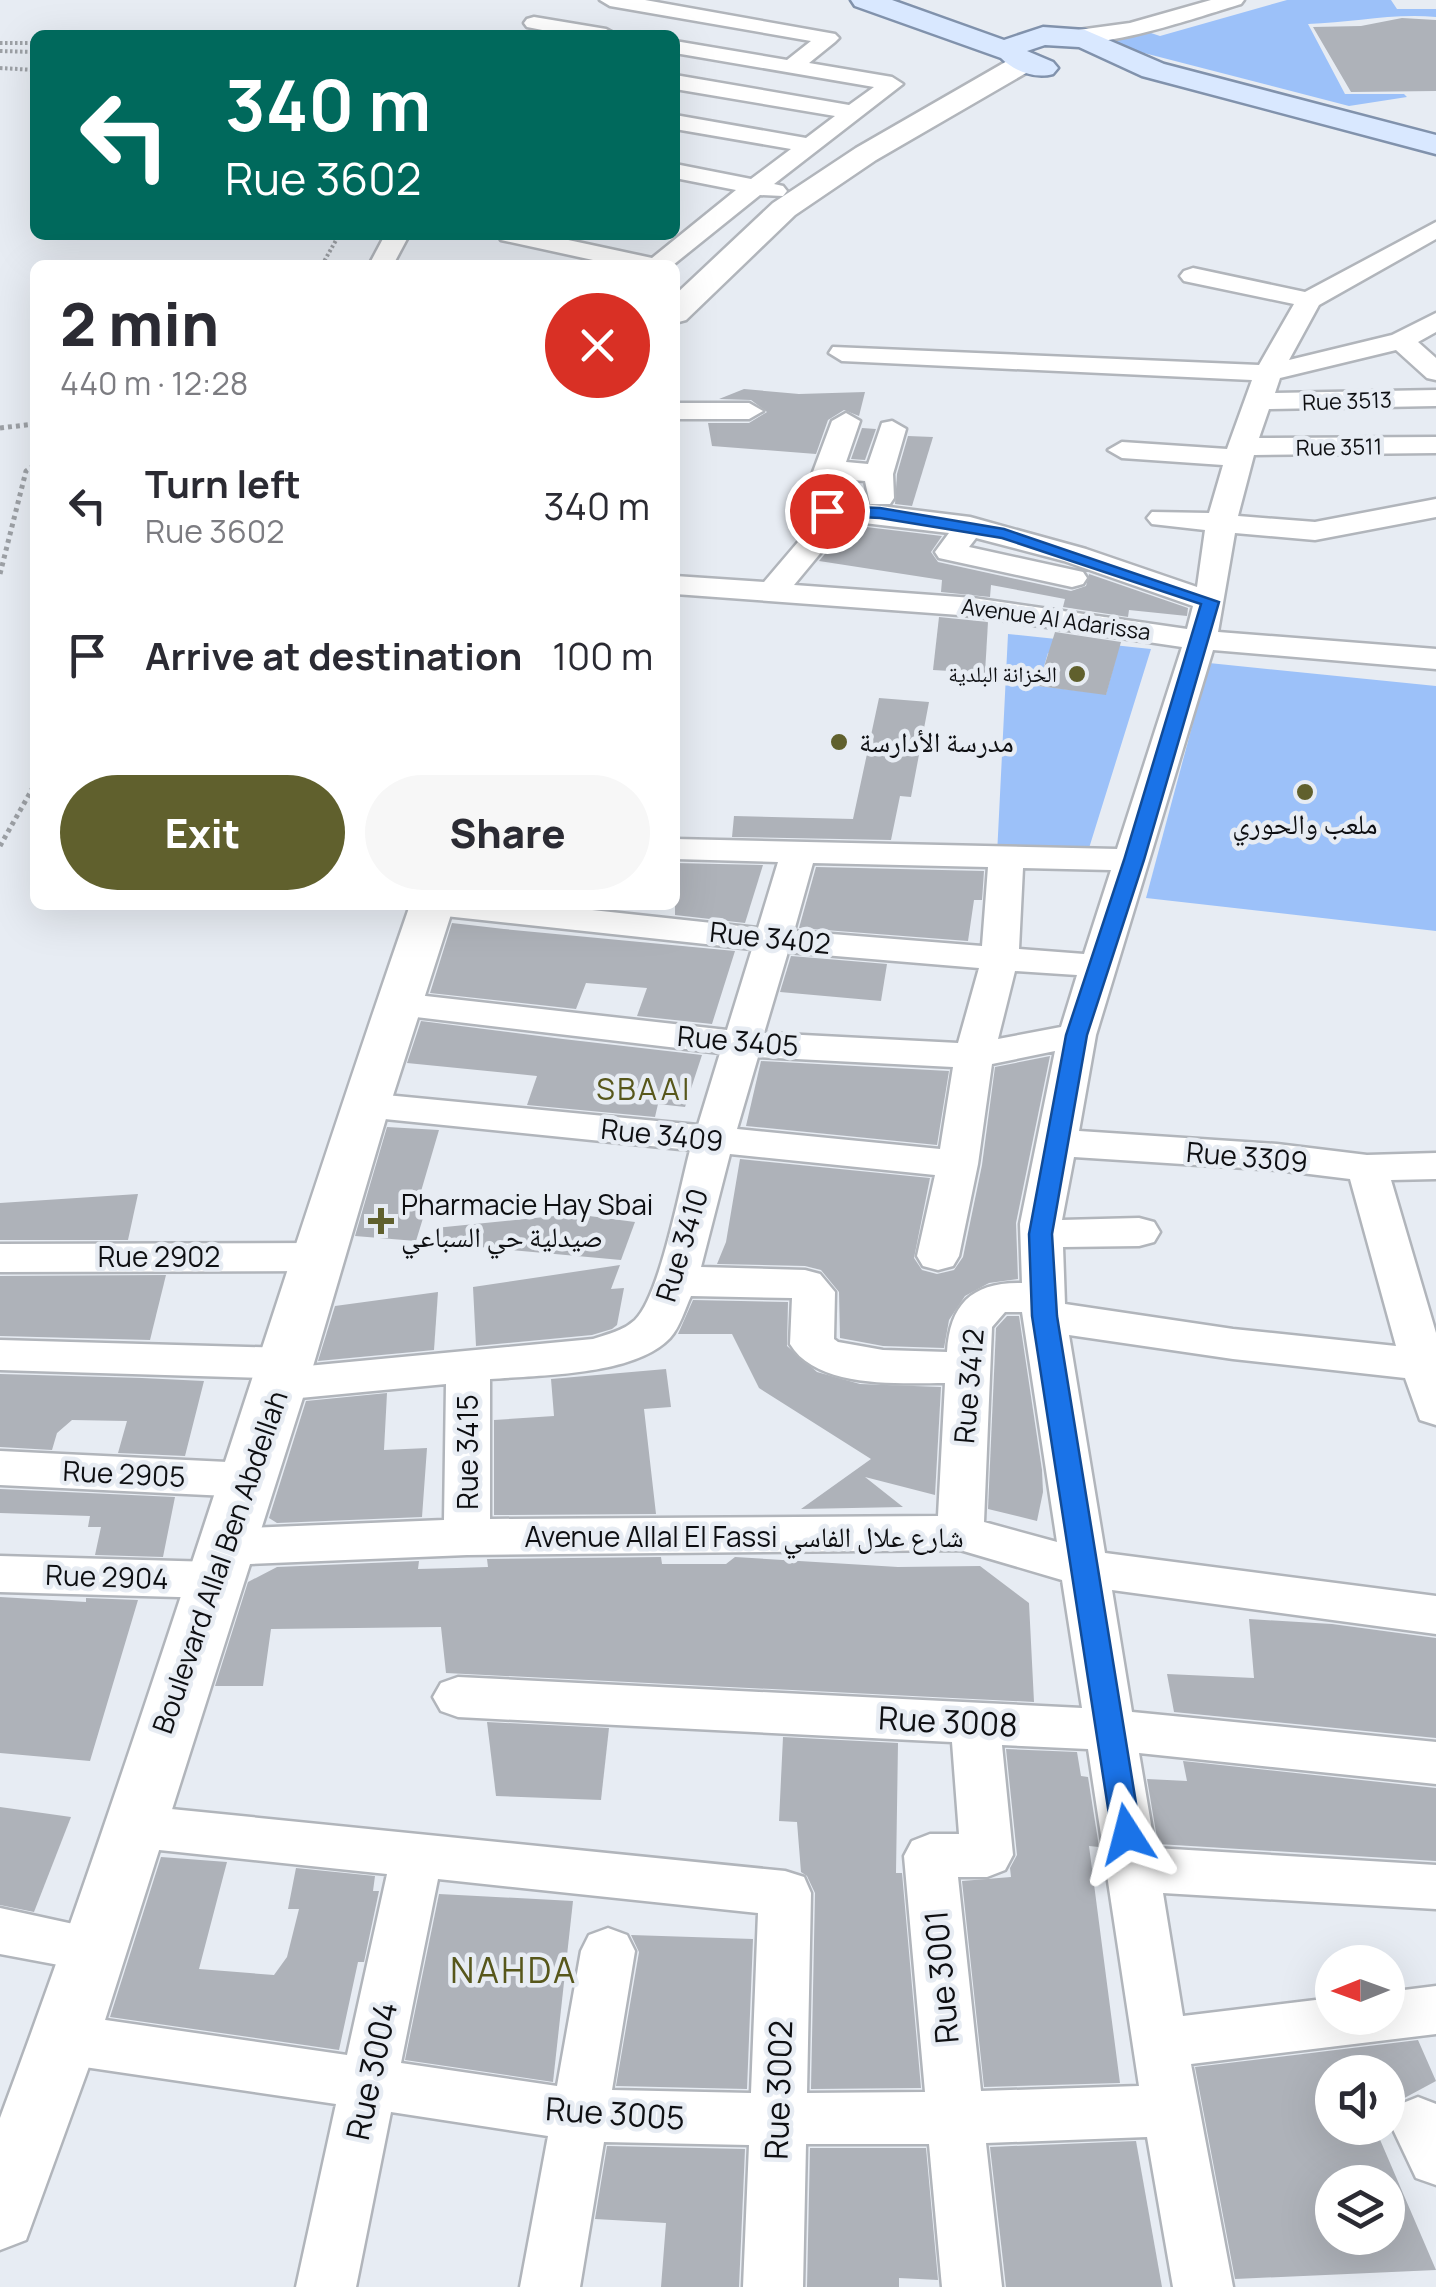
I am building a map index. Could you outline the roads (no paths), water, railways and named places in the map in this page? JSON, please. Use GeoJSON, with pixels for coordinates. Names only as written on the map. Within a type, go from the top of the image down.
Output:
{"type":"FeatureCollection","features":[{"type":"Feature","properties":{"kind":"main road"},"geometry":{"type":"LineString","coordinates":[[865,0],[1104,48],[1153,70],[1436,145]]}},
{"type":"Feature","properties":{"kind":"main road"},"geometry":{"type":"LineString","coordinates":[[897,9],[1016,56],[1062,69],[1140,75],[1436,154]]}},
{"type":"Feature","properties":{"kind":"main road"},"geometry":{"type":"LineString","coordinates":[[1016,56],[1020,42],[1057,37]]}},
{"type":"Feature","properties":{"kind":"main road"},"geometry":{"type":"LineString","coordinates":[[1062,69],[1100,63],[1104,48]]}},
{"type":"Feature","properties":{"kind":"street"},"geometry":{"type":"LineString","coordinates":[[610,0],[828,38],[792,67]]}},
{"type":"Feature","properties":{"kind":"street"},"geometry":{"type":"LineString","coordinates":[[1057,37],[1132,29],[1234,0]]}},
{"type":"Feature","properties":{"kind":"street"},"geometry":{"type":"LineString","coordinates":[[525,29],[558,8]]}},
{"type":"Feature","properties":{"kind":"street"},"geometry":{"type":"LineString","coordinates":[[1104,48],[1132,29]]}},
{"type":"Feature","properties":{"kind":"street"},"geometry":{"type":"LineString","coordinates":[[661,260],[892,84],[680,48]]}},
{"type":"Feature","properties":{"kind":"street"},"geometry":{"type":"LineString","coordinates":[[680,70],[706,52]]}},
{"type":"Feature","properties":{"kind":"street"},"geometry":{"type":"LineString","coordinates":[[680,309],[758,232],[803,196],[866,154],[1024,63],[1016,56]]}},
{"type":"Feature","properties":{"kind":"street"},"geometry":{"type":"LineString","coordinates":[[962,101],[1062,69]]}},
{"type":"Feature","properties":{"kind":"street"},"geometry":{"type":"LineString","coordinates":[[680,83],[854,113]]}},
{"type":"Feature","properties":{"kind":"street"},"geometry":{"type":"LineString","coordinates":[[680,123],[811,146]]}},
{"type":"Feature","properties":{"kind":"street"},"geometry":{"type":"LineString","coordinates":[[680,172],[803,196]]}},
{"type":"Feature","properties":{"kind":"street"},"geometry":{"type":"LineString","coordinates":[[680,219],[706,224]]}},
{"type":"Feature","properties":{"kind":"street"},"geometry":{"type":"LineString","coordinates":[[1203,2287],[1084,1568],[1044,1307],[1040,1234],[1076,1035],[1206,621],[1222,524],[1263,386],[1309,300],[1436,229]]}},
{"type":"Feature","properties":{"kind":"street"},"geometry":{"type":"LineString","coordinates":[[534,240],[631,260]]}},
{"type":"Feature","properties":{"kind":"street"},"geometry":{"type":"LineString","coordinates":[[1193,276],[1309,300]]}},
{"type":"Feature","properties":{"kind":"street"},"geometry":{"type":"LineString","coordinates":[[842,353],[1263,386],[1339,357],[1400,341],[1434,325]]}},
{"type":"Feature","properties":{"kind":"street"},"geometry":{"type":"LineString","coordinates":[[1400,341],[1436,372]]}},
{"type":"Feature","properties":{"kind":"street"},"geometry":{"type":"LineString","coordinates":[[1339,357],[1422,445]]}},
{"type":"Feature","properties":{"kind":"street","name":"Rue 3513"},"geometry":{"type":"LineString","coordinates":[[1263,386],[1292,403],[1436,398]]}},
{"type":"Feature","properties":{"kind":"street"},"geometry":{"type":"LineString","coordinates":[[680,411],[747,410]]}},
{"type":"Feature","properties":{"kind":"street"},"geometry":{"type":"LineString","coordinates":[[846,421],[816,504],[833,512],[880,513],[970,526],[1095,562],[1206,621]]}},
{"type":"Feature","properties":{"kind":"street"},"geometry":{"type":"LineString","coordinates":[[880,513],[878,474],[892,429]]}},
{"type":"Feature","properties":{"kind":"street","name":"Rue 3511"},"geometry":{"type":"LineString","coordinates":[[1122,450],[1240,453],[1422,445]]}},
{"type":"Feature","properties":{"kind":"street"},"geometry":{"type":"LineString","coordinates":[[830,469],[878,474]]}},
{"type":"Feature","properties":{"kind":"street"},"geometry":{"type":"LineString","coordinates":[[1162,518],[1315,531],[1436,508]]}},
{"type":"Feature","properties":{"kind":"street"},"geometry":{"type":"LineString","coordinates":[[771,593],[833,512]]}},
{"type":"Feature","properties":{"kind":"street","name":"Avenue Al Adarissa"},"geometry":{"type":"LineString","coordinates":[[680,585],[1206,621],[1436,659]]}},
{"type":"Feature","properties":{"kind":"street"},"geometry":{"type":"LineString","coordinates":[[680,849],[1134,860]]}},
{"type":"Feature","properties":{"kind":"street","name":"Rue 3410"},"geometry":{"type":"LineString","coordinates":[[0,1355],[283,1374],[468,1367],[595,1354],[635,1341],[655,1328],[676,1281],[713,1141],[799,852]]}},
{"type":"Feature","properties":{"kind":"street"},"geometry":{"type":"LineString","coordinates":[[938,1256],[958,1164],[974,1056],[1000,959],[1006,857]]}},
{"type":"Feature","properties":{"kind":"street","name":"Boulevard Allal Ben Abdellah"},"geometry":{"type":"LineString","coordinates":[[0,2216],[64,2040],[430,910]]}},
{"type":"Feature","properties":{"kind":"street","name":"Rue 3402"},"geometry":{"type":"LineString","coordinates":[[491,910],[772,940],[1097,966]]}},
{"type":"Feature","properties":{"kind":"street","name":"Rue 3405"},"geometry":{"type":"LineString","coordinates":[[399,1004],[743,1044],[974,1056],[1076,1035]]}},
{"type":"Feature","properties":{"kind":"street","name":"Rue 3409"},"geometry":{"type":"LineString","coordinates":[[366,1105],[958,1164]]}},
{"type":"Feature","properties":{"kind":"street","name":"Rue 3309"},"geometry":{"type":"LineString","coordinates":[[1058,1143],[1367,1168],[1436,1166]]}},
{"type":"Feature","properties":{"kind":"street"},"geometry":{"type":"LineString","coordinates":[[1044,1307],[1233,1344],[1429,1372],[1367,1168]]}},
{"type":"Feature","properties":{"kind":"street"},"geometry":{"type":"LineString","coordinates":[[1040,1234],[1139,1232]]}},
{"type":"Feature","properties":{"kind":"street","name":"Rue 2902"},"geometry":{"type":"LineString","coordinates":[[0,1258],[318,1256]]}},
{"type":"Feature","properties":{"kind":"street"},"geometry":{"type":"LineString","coordinates":[[676,1281],[805,1284],[814,1292],[812,1344],[822,1354],[857,1362],[966,1368]]}},
{"type":"Feature","properties":{"kind":"street","name":"Rue 3412"},"geometry":{"type":"LineString","coordinates":[[960,1532],[970,1327],[984,1303],[995,1298],[1044,1307]]}},
{"type":"Feature","properties":{"kind":"street","name":"Rue 3415"},"geometry":{"type":"LineString","coordinates":[[467,1537],[468,1367]]}},
{"type":"Feature","properties":{"kind":"street","name":"Rue 2905"},"geometry":{"type":"LineString","coordinates":[[0,1468],[248,1480]]}},
{"type":"Feature","properties":{"kind":"street","name":"Avenue Allal El Fassi شارع علال الفاسي"},"geometry":{"type":"LineString","coordinates":[[219,1564],[467,1537],[960,1532],[1084,1568],[1436,1615]]}},
{"type":"Feature","properties":{"kind":"street","name":"Rue 2904"},"geometry":{"type":"LineString","coordinates":[[0,1574],[219,1564]]}},
{"type":"Feature","properties":{"kind":"street","name":"Rue 3008"},"geometry":{"type":"LineString","coordinates":[[458,1697],[1111,1730],[1436,1763]]}},
{"type":"Feature","properties":{"kind":"street","name":"Rue 3001"},"geometry":{"type":"LineString","coordinates":[[972,2287],[930,1856],[988,1855],[974,1723]]}},
{"type":"Feature","properties":{"kind":"street"},"geometry":{"type":"LineString","coordinates":[[131,1826],[417,1854]]}},
{"type":"Feature","properties":{"kind":"street","name":"Rue 3002"},"geometry":{"type":"LineString","coordinates":[[417,1854],[785,1893],[773,2287]]}},
{"type":"Feature","properties":{"kind":"street","name":"Rue 3004"},"geometry":{"type":"LineString","coordinates":[[326,2287],[417,1854]]}},
{"type":"Feature","properties":{"kind":"street"},"geometry":{"type":"LineString","coordinates":[[1132,1869],[1436,1887]]}},
{"type":"Feature","properties":{"kind":"street"},"geometry":{"type":"LineString","coordinates":[[0,1931],[91,1948]]}},
{"type":"Feature","properties":{"kind":"street"},"geometry":{"type":"LineString","coordinates":[[550,2287],[608,1951]]}},
{"type":"Feature","properties":{"kind":"street"},"geometry":{"type":"LineString","coordinates":[[1405,2014],[1436,2010]]}},
{"type":"Feature","properties":{"kind":"street"},"geometry":{"type":"LineString","coordinates":[[1160,2043],[1315,2025]]}},
{"type":"Feature","properties":{"kind":"street","name":"Rue 3005"},"geometry":{"type":"LineString","coordinates":[[64,2040],[580,2115],[955,2118],[1171,2111]]}},
{"type":"Feature","properties":{"kind":"place","name":"الخزانة البلدية"},"geometry":{"type":"Point","coordinates":[1077,674]}},
{"type":"Feature","properties":{"kind":"place","name":"مدرسة الأدارسة"},"geometry":{"type":"Point","coordinates":[839,742]}},
{"type":"Feature","properties":{"kind":"place","name":"ملعب والحوري"},"geometry":{"type":"Point","coordinates":[1305,792]}},
{"type":"Feature","properties":{"kind":"place","name":"Pharmacie Hay Sbai صيدلية حي السباعي"},"geometry":{"type":"Point","coordinates":[381,1221]}},
{"type":"Feature","properties":{"kind":"district","name":"SBAAI"},"geometry":{"type":"Point","coordinates":[644,1090]}},
{"type":"Feature","properties":{"kind":"district","name":"NAHDA"},"geometry":{"type":"Point","coordinates":[514,1971]}}]}
